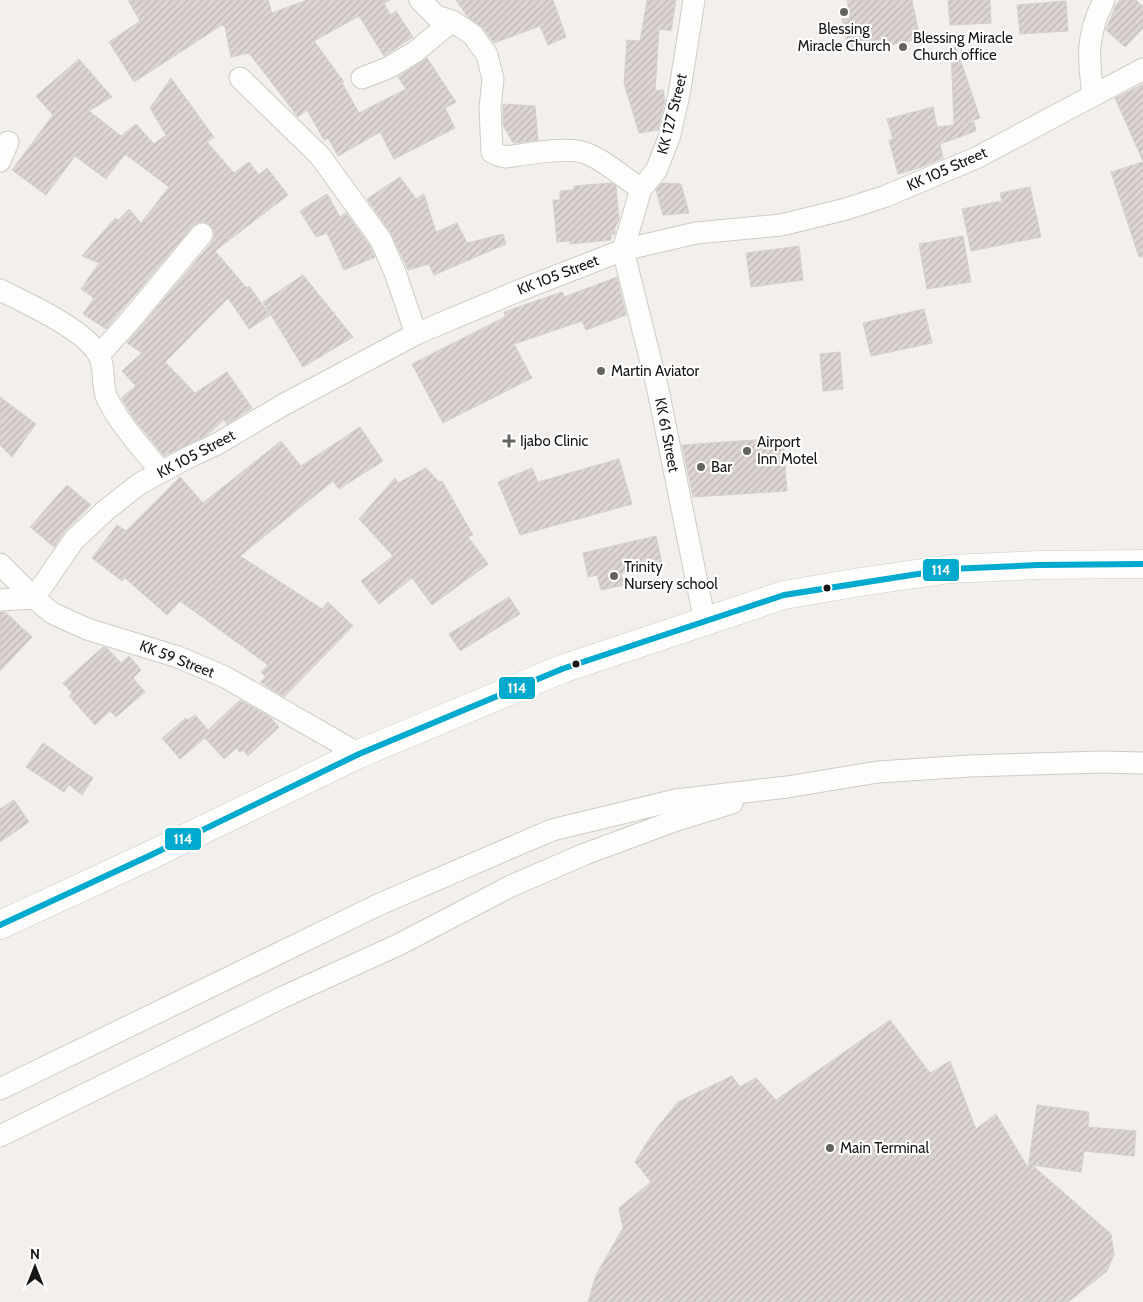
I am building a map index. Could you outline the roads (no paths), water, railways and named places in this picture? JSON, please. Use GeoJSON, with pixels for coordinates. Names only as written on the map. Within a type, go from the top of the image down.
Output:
{"type":"FeatureCollection","features":[{"type":"Feature","properties":{"kind":"main road"},"geometry":{"type":"LineString","coordinates":[[0,925],[152,855],[359,754],[562,669],[784,595],[950,569],[1038,565],[1143,564]]}},
{"type":"Feature","properties":{"kind":"street"},"geometry":{"type":"LineString","coordinates":[[420,0],[436,16],[452,21],[473,35],[487,55],[493,79],[490,108],[492,152],[498,156],[506,157],[565,151],[582,152],[596,158],[641,189]]}},
{"type":"Feature","properties":{"kind":"street","name":"KK 127 Street"},"geometry":{"type":"LineString","coordinates":[[623,250],[641,189],[656,171],[669,138],[679,96],[694,0]]}},
{"type":"Feature","properties":{"kind":"street"},"geometry":{"type":"LineString","coordinates":[[1093,95],[1089,64],[1089,43],[1098,12],[1104,0]]}},
{"type":"Feature","properties":{"kind":"street"},"geometry":{"type":"LineString","coordinates":[[362,78],[388,68],[415,52],[452,21]]}},
{"type":"Feature","properties":{"kind":"street","name":"KK 105 Street"},"geometry":{"type":"LineString","coordinates":[[34,598],[74,540],[106,510],[140,484],[217,444],[283,404],[416,334],[623,250],[696,233],[780,225],[846,209],[886,196],[978,157],[1143,69]]}},
{"type":"Feature","properties":{"kind":"street"},"geometry":{"type":"LineString","coordinates":[[240,78],[320,156],[381,240],[396,275],[416,334]]}},
{"type":"Feature","properties":{"kind":"street"},"geometry":{"type":"LineString","coordinates":[[100,355],[202,234]]}},
{"type":"Feature","properties":{"kind":"street","name":"KK 61 Street"},"geometry":{"type":"LineString","coordinates":[[623,250],[658,390],[705,622]]}},
{"type":"Feature","properties":{"kind":"street"},"geometry":{"type":"LineString","coordinates":[[0,290],[56,319],[90,342],[100,355],[106,397],[118,416],[161,472]]}},
{"type":"Feature","properties":{"kind":"street","name":"KK 59 Street"},"geometry":{"type":"LineString","coordinates":[[0,564],[52,614],[87,629],[178,657],[225,677],[359,754]]}},
{"type":"Feature","properties":{"kind":"street"},"geometry":{"type":"LineString","coordinates":[[0,600],[34,598]]}},
{"type":"Feature","properties":{"kind":"street"},"geometry":{"type":"LineString","coordinates":[[0,1089],[380,904],[552,830],[676,800],[787,787],[878,772],[970,766],[1101,762],[1143,764]]}},
{"type":"Feature","properties":{"kind":"street"},"geometry":{"type":"LineString","coordinates":[[0,1136],[280,998],[398,945],[511,886],[586,854],[677,820],[787,787]]}},
{"type":"Feature","properties":{"kind":"place","name":"Blessing Miracle Church"},"geometry":{"type":"Point","coordinates":[844,12]}},
{"type":"Feature","properties":{"kind":"place","name":"Blessing Miracle Church office"},"geometry":{"type":"Point","coordinates":[903,47]}},
{"type":"Feature","properties":{"kind":"place","name":"Martin Aviator"},"geometry":{"type":"Point","coordinates":[601,371]}},
{"type":"Feature","properties":{"kind":"place","name":"Ijabo Clinic"},"geometry":{"type":"Point","coordinates":[509,441]}},
{"type":"Feature","properties":{"kind":"place","name":"Airport Inn Motel"},"geometry":{"type":"Point","coordinates":[747,451]}},
{"type":"Feature","properties":{"kind":"place","name":"Bar"},"geometry":{"type":"Point","coordinates":[701,467]}},
{"type":"Feature","properties":{"kind":"place","name":"Trinity Nursery school"},"geometry":{"type":"Point","coordinates":[614,576]}},
{"type":"Feature","properties":{"kind":"place","name":"Main Terminal"},"geometry":{"type":"Point","coordinates":[830,1148]}}]}
